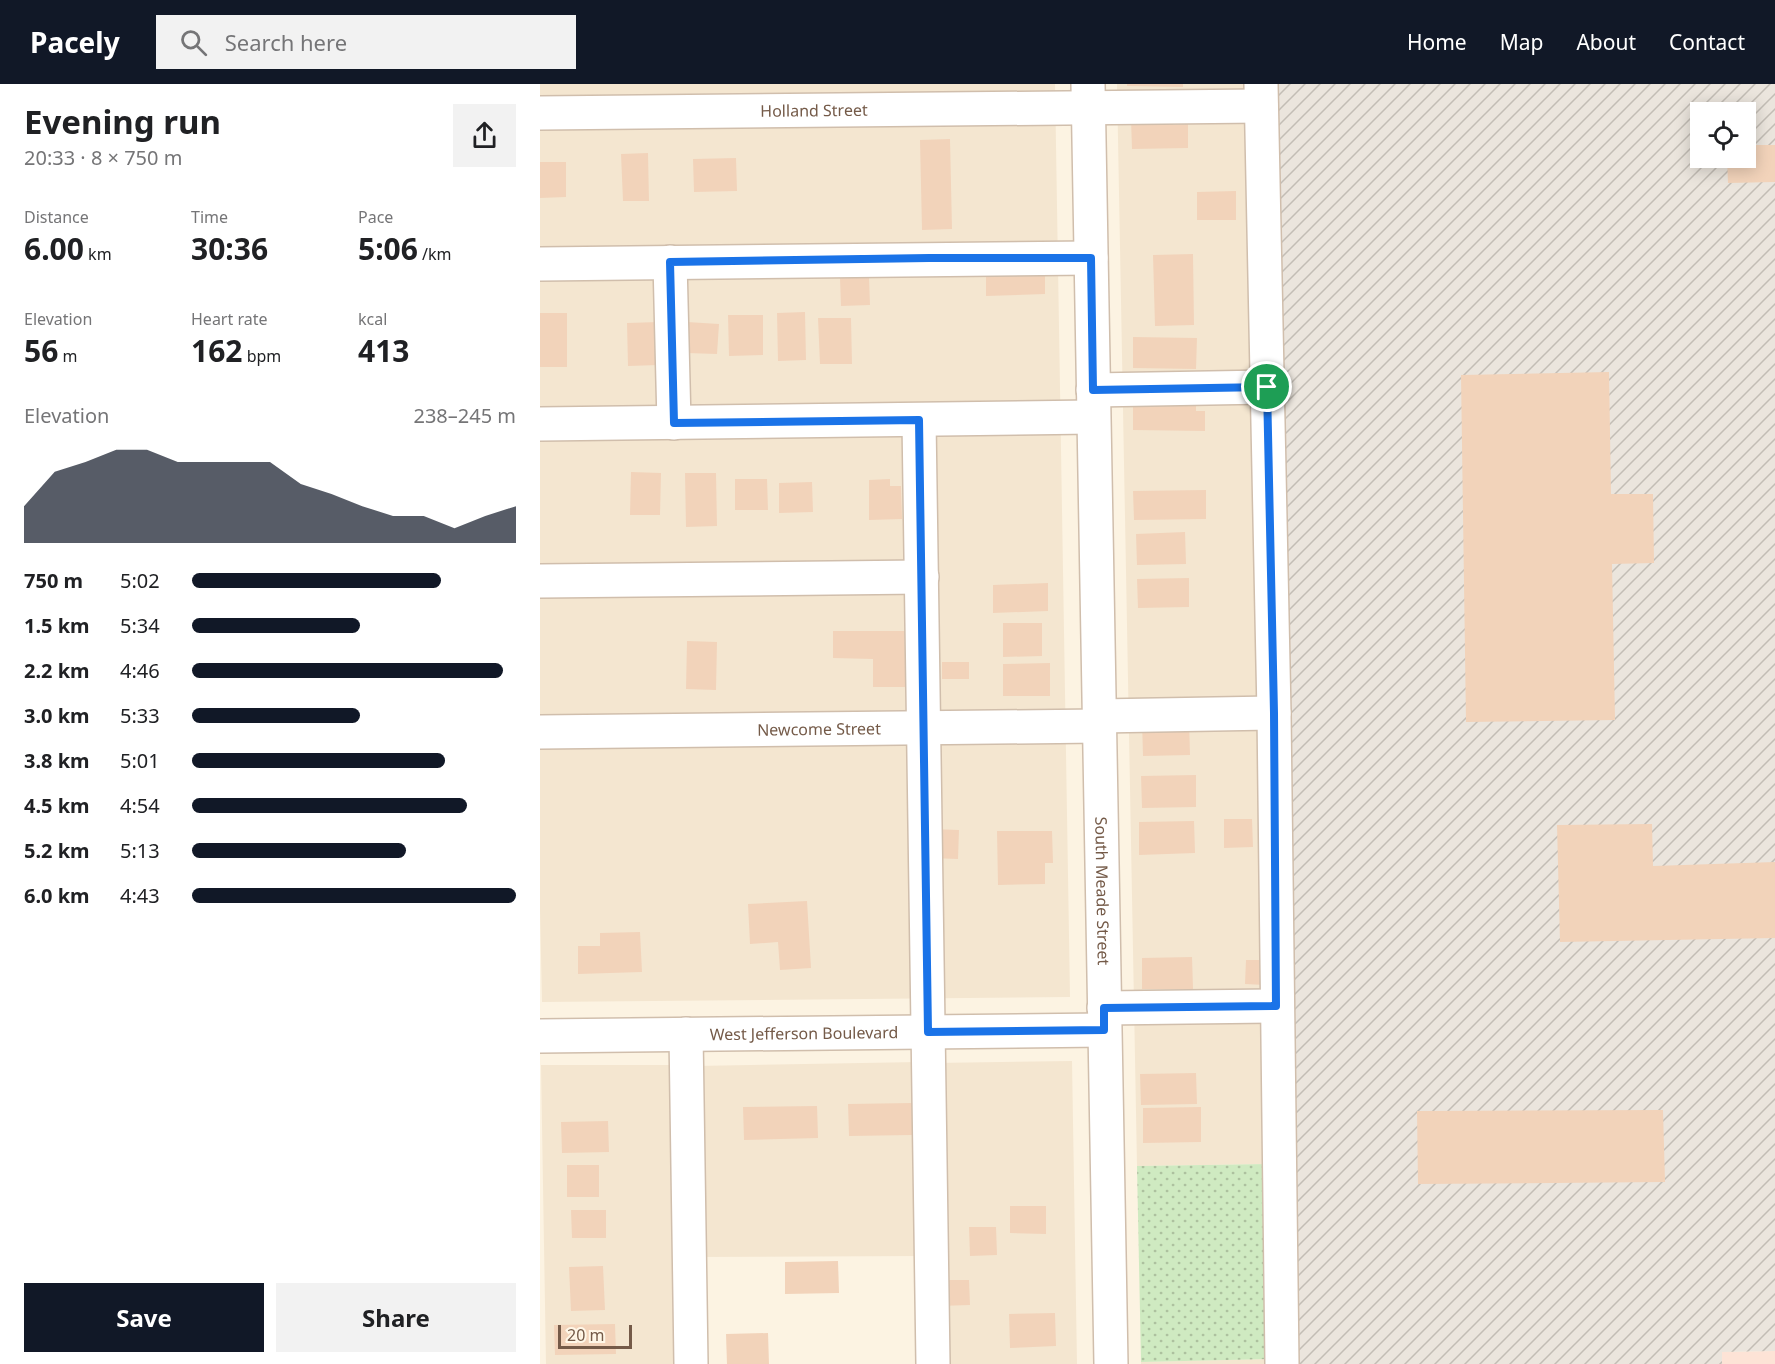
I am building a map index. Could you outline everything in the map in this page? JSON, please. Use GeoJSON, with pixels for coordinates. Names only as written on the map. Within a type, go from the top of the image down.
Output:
{"type":"FeatureCollection","features":[{"type":"Feature","properties":{"kind":"street","name":"Holland Street"},"geometry":{"type":"LineString","coordinates":[[540,112],[913,97],[1261,95]]}},
{"type":"Feature","properties":{"kind":"street"},"geometry":{"type":"LineString","coordinates":[[1261,95],[1274,713],[1282,1364]]}},
{"type":"Feature","properties":{"kind":"street","name":"South Meade Street"},"geometry":{"type":"LineString","coordinates":[[1088,96],[1111,1364]]}},
{"type":"Feature","properties":{"kind":"street"},"geometry":{"type":"LineString","coordinates":[[540,264],[1091,258]]}},
{"type":"Feature","properties":{"kind":"street"},"geometry":{"type":"LineString","coordinates":[[670,262],[674,423]]}},
{"type":"Feature","properties":{"kind":"street"},"geometry":{"type":"LineString","coordinates":[[540,423],[919,420],[1267,387]]}},
{"type":"Feature","properties":{"kind":"street"},"geometry":{"type":"LineString","coordinates":[[919,420],[933,1364]]}},
{"type":"Feature","properties":{"kind":"street"},"geometry":{"type":"LineString","coordinates":[[540,580],[922,577]]}},
{"type":"Feature","properties":{"kind":"street","name":"Newcome Street"},"geometry":{"type":"LineString","coordinates":[[540,732],[923,728],[1274,713]]}},
{"type":"Feature","properties":{"kind":"street","name":"West Jefferson Boulevard"},"geometry":{"type":"LineString","coordinates":[[540,1036],[928,1032],[1276,1006]]}},
{"type":"Feature","properties":{"kind":"street"},"geometry":{"type":"LineString","coordinates":[[686,1034],[691,1364]]}},
{"type":"Feature","properties":{"kind":"shaded area"},"geometry":{"type":"Polygon","coordinates":[[[540,84],[1055,84],[1070,997],[542,1002],[540,84]]]}},
{"type":"Feature","properties":{"kind":"shaded area"},"geometry":{"type":"Polygon","coordinates":[[[1117,84],[1253,84],[1269,1164],[1137,1166],[1117,84]]]}},
{"type":"Feature","properties":{"kind":"shaded area"},"geometry":{"type":"Polygon","coordinates":[[[1273,84],[1775,84],[1775,1351],[1722,1352],[1722,1364],[1296,1364],[1273,84]]]}},
{"type":"Feature","properties":{"kind":"shaded area"},"geometry":{"type":"Polygon","coordinates":[[[1072,1061],[1077,1364],[940,1364],[934,1063],[1072,1061]]]}},
{"type":"Feature","properties":{"kind":"shaded area"},"geometry":{"type":"Polygon","coordinates":[[[919,1062],[922,1256],[696,1257],[695,1066],[919,1062]]]}},
{"type":"Feature","properties":{"kind":"shaded area"},"geometry":{"type":"Polygon","coordinates":[[[541,1065],[682,1065],[685,1364],[546,1364],[541,1065]]]}},
{"type":"Feature","properties":{"kind":"shaded area"},"geometry":{"type":"Polygon","coordinates":[[[1775,1351],[1775,1364],[1722,1364],[1722,1352],[1775,1351]]]}},
{"type":"Feature","properties":{"kind":"shaded area"},"geometry":{"type":"Polygon","coordinates":[[[1273,1359],[1273,1364],[1141,1364],[1141,1362],[1273,1359]]]}},
{"type":"Feature","properties":{"kind":"green space"},"geometry":{"type":"Polygon","coordinates":[[[1269,1164],[1273,1359],[1141,1362],[1137,1166],[1269,1164]]]}},
{"type":"Feature","properties":{"kind":"building"},"geometry":{"type":"Polygon","coordinates":[[[1127,84],[1183,84],[1183,87],[1127,86],[1127,84]]]}},
{"type":"Feature","properties":{"kind":"building"},"geometry":{"type":"Polygon","coordinates":[[[1173,118],[1173,125],[1188,124],[1188,148],[1132,149],[1131,119],[1173,118]]]}},
{"type":"Feature","properties":{"kind":"building"},"geometry":{"type":"Polygon","coordinates":[[[950,139],[952,229],[922,230],[920,140],[950,139]]]}},
{"type":"Feature","properties":{"kind":"building"},"geometry":{"type":"Polygon","coordinates":[[[1756,145],[1775,145],[1775,182],[1728,183],[1727,168],[1756,168],[1756,145]]]}},
{"type":"Feature","properties":{"kind":"building"},"geometry":{"type":"Polygon","coordinates":[[[648,153],[649,201],[623,201],[621,154],[648,153]]]}},
{"type":"Feature","properties":{"kind":"building"},"geometry":{"type":"Polygon","coordinates":[[[736,158],[737,191],[694,192],[693,159],[736,158]]]}},
{"type":"Feature","properties":{"kind":"building"},"geometry":{"type":"Polygon","coordinates":[[[540,162],[566,162],[566,197],[540,198],[540,162]]]}},
{"type":"Feature","properties":{"kind":"building"},"geometry":{"type":"Polygon","coordinates":[[[1236,191],[1236,220],[1197,220],[1197,192],[1236,191]]]}},
{"type":"Feature","properties":{"kind":"building"},"geometry":{"type":"Polygon","coordinates":[[[1193,254],[1194,325],[1155,326],[1153,255],[1193,254]]]}},
{"type":"Feature","properties":{"kind":"building"},"geometry":{"type":"Polygon","coordinates":[[[1045,263],[1045,294],[986,296],[986,264],[1045,263]]]}},
{"type":"Feature","properties":{"kind":"building"},"geometry":{"type":"Polygon","coordinates":[[[869,277],[870,305],[841,306],[840,278],[869,277]]]}},
{"type":"Feature","properties":{"kind":"building"},"geometry":{"type":"Polygon","coordinates":[[[805,312],[806,360],[778,361],[777,313],[805,312]]]}},
{"type":"Feature","properties":{"kind":"building"},"geometry":{"type":"Polygon","coordinates":[[[540,313],[567,313],[567,367],[540,367],[540,313]]]}},
{"type":"Feature","properties":{"kind":"building"},"geometry":{"type":"Polygon","coordinates":[[[728,315],[763,315],[763,355],[729,356],[728,315]]]}},
{"type":"Feature","properties":{"kind":"building"},"geometry":{"type":"Polygon","coordinates":[[[818,318],[851,318],[852,364],[820,364],[818,318]]]}},
{"type":"Feature","properties":{"kind":"building"},"geometry":{"type":"Polygon","coordinates":[[[659,322],[659,365],[628,366],[627,323],[659,322]]]}},
{"type":"Feature","properties":{"kind":"building"},"geometry":{"type":"Polygon","coordinates":[[[687,322],[719,324],[717,354],[686,353],[687,322]]]}},
{"type":"Feature","properties":{"kind":"building"},"geometry":{"type":"Polygon","coordinates":[[[1133,337],[1197,338],[1196,369],[1133,368],[1133,337]]]}},
{"type":"Feature","properties":{"kind":"building"},"geometry":{"type":"Polygon","coordinates":[[[1609,372],[1611,494],[1653,494],[1654,563],[1612,564],[1615,720],[1466,722],[1461,375],[1609,372]]]}},
{"type":"Feature","properties":{"kind":"building"},"geometry":{"type":"Polygon","coordinates":[[[1133,396],[1196,397],[1196,411],[1205,411],[1205,431],[1133,430],[1133,396]]]}},
{"type":"Feature","properties":{"kind":"building"},"geometry":{"type":"Polygon","coordinates":[[[631,472],[661,473],[660,515],[630,515],[631,472]]]}},
{"type":"Feature","properties":{"kind":"building"},"geometry":{"type":"Polygon","coordinates":[[[685,473],[716,473],[717,526],[686,527],[685,473]]]}},
{"type":"Feature","properties":{"kind":"building"},"geometry":{"type":"Polygon","coordinates":[[[735,479],[767,479],[768,510],[735,510],[735,479]]]}},
{"type":"Feature","properties":{"kind":"building"},"geometry":{"type":"Polygon","coordinates":[[[890,479],[890,486],[901,486],[902,519],[869,520],[869,480],[890,479]]]}},
{"type":"Feature","properties":{"kind":"building"},"geometry":{"type":"Polygon","coordinates":[[[812,482],[813,512],[779,513],[779,483],[812,482]]]}},
{"type":"Feature","properties":{"kind":"building"},"geometry":{"type":"Polygon","coordinates":[[[1206,490],[1206,519],[1134,520],[1133,491],[1206,490]]]}},
{"type":"Feature","properties":{"kind":"building"},"geometry":{"type":"Polygon","coordinates":[[[1185,532],[1186,564],[1137,565],[1136,534],[1185,532]]]}},
{"type":"Feature","properties":{"kind":"building"},"geometry":{"type":"Polygon","coordinates":[[[1189,578],[1189,607],[1138,608],[1137,579],[1189,578]]]}},
{"type":"Feature","properties":{"kind":"building"},"geometry":{"type":"Polygon","coordinates":[[[1048,583],[1048,611],[993,613],[993,585],[1048,583]]]}},
{"type":"Feature","properties":{"kind":"building"},"geometry":{"type":"Polygon","coordinates":[[[1003,623],[1042,623],[1042,656],[1003,657],[1003,623]]]}},
{"type":"Feature","properties":{"kind":"building"},"geometry":{"type":"Polygon","coordinates":[[[833,631],[908,631],[907,687],[873,687],[873,659],[833,658],[833,631]]]}},
{"type":"Feature","properties":{"kind":"building"},"geometry":{"type":"Polygon","coordinates":[[[687,641],[717,642],[716,690],[686,689],[687,641]]]}},
{"type":"Feature","properties":{"kind":"building"},"geometry":{"type":"Polygon","coordinates":[[[942,662],[969,662],[969,679],[942,679],[942,662]]]}},
{"type":"Feature","properties":{"kind":"building"},"geometry":{"type":"Polygon","coordinates":[[[1050,663],[1050,696],[1003,696],[1003,664],[1050,663]]]}},
{"type":"Feature","properties":{"kind":"building"},"geometry":{"type":"Polygon","coordinates":[[[1189,720],[1190,755],[1143,756],[1142,721],[1189,720]]]}},
{"type":"Feature","properties":{"kind":"building"},"geometry":{"type":"Polygon","coordinates":[[[1196,775],[1196,807],[1142,808],[1141,776],[1196,775]]]}},
{"type":"Feature","properties":{"kind":"building"},"geometry":{"type":"Polygon","coordinates":[[[1224,819],[1252,819],[1253,847],[1224,848],[1224,819]]]}},
{"type":"Feature","properties":{"kind":"building"},"geometry":{"type":"Polygon","coordinates":[[[1194,821],[1195,853],[1139,855],[1139,822],[1194,821]]]}},
{"type":"Feature","properties":{"kind":"building"},"geometry":{"type":"Polygon","coordinates":[[[1652,824],[1653,866],[1775,862],[1775,938],[1560,942],[1557,825],[1652,824]]]}},
{"type":"Feature","properties":{"kind":"building"},"geometry":{"type":"Polygon","coordinates":[[[931,829],[959,830],[958,859],[930,858],[931,829]]]}},
{"type":"Feature","properties":{"kind":"building"},"geometry":{"type":"Polygon","coordinates":[[[997,831],[1052,831],[1053,863],[1045,863],[1045,884],[998,885],[997,831]]]}},
{"type":"Feature","properties":{"kind":"building"},"geometry":{"type":"Polygon","coordinates":[[[807,901],[811,968],[780,970],[778,942],[750,944],[748,904],[807,901]]]}},
{"type":"Feature","properties":{"kind":"building"},"geometry":{"type":"Polygon","coordinates":[[[640,932],[642,972],[578,974],[578,946],[600,946],[600,933],[640,932]]]}},
{"type":"Feature","properties":{"kind":"building"},"geometry":{"type":"Polygon","coordinates":[[[1192,957],[1193,989],[1142,989],[1142,958],[1192,957]]]}},
{"type":"Feature","properties":{"kind":"building"},"geometry":{"type":"Polygon","coordinates":[[[1246,960],[1265,960],[1265,985],[1245,984],[1246,960]]]}},
{"type":"Feature","properties":{"kind":"building"},"geometry":{"type":"Polygon","coordinates":[[[1196,1073],[1197,1104],[1141,1105],[1140,1074],[1196,1073]]]}},
{"type":"Feature","properties":{"kind":"building"},"geometry":{"type":"Polygon","coordinates":[[[912,1103],[912,1135],[849,1136],[848,1104],[912,1103]]]}},
{"type":"Feature","properties":{"kind":"building"},"geometry":{"type":"Polygon","coordinates":[[[817,1106],[818,1138],[744,1140],[743,1107],[817,1106]]]}},
{"type":"Feature","properties":{"kind":"building"},"geometry":{"type":"Polygon","coordinates":[[[1201,1107],[1201,1142],[1143,1143],[1143,1108],[1201,1107]]]}},
{"type":"Feature","properties":{"kind":"building"},"geometry":{"type":"Polygon","coordinates":[[[1663,1110],[1665,1182],[1418,1184],[1417,1111],[1663,1110]]]}},
{"type":"Feature","properties":{"kind":"building"},"geometry":{"type":"Polygon","coordinates":[[[608,1121],[609,1152],[562,1153],[561,1122],[608,1121]]]}},
{"type":"Feature","properties":{"kind":"building"},"geometry":{"type":"Polygon","coordinates":[[[567,1165],[599,1165],[599,1197],[567,1197],[567,1165]]]}},
{"type":"Feature","properties":{"kind":"building"},"geometry":{"type":"Polygon","coordinates":[[[1010,1206],[1046,1206],[1046,1234],[1010,1233],[1010,1206]]]}},
{"type":"Feature","properties":{"kind":"building"},"geometry":{"type":"Polygon","coordinates":[[[571,1210],[606,1210],[606,1238],[572,1238],[571,1210]]]}},
{"type":"Feature","properties":{"kind":"building"},"geometry":{"type":"Polygon","coordinates":[[[969,1227],[996,1227],[997,1255],[970,1256],[969,1227]]]}},
{"type":"Feature","properties":{"kind":"building"},"geometry":{"type":"Polygon","coordinates":[[[838,1261],[839,1293],[785,1294],[785,1262],[838,1261]]]}},
{"type":"Feature","properties":{"kind":"building"},"geometry":{"type":"Polygon","coordinates":[[[603,1266],[605,1310],[571,1311],[569,1267],[603,1266]]]}},
{"type":"Feature","properties":{"kind":"building"},"geometry":{"type":"Polygon","coordinates":[[[939,1280],[969,1280],[970,1305],[939,1306],[939,1280]]]}},
{"type":"Feature","properties":{"kind":"building"},"geometry":{"type":"Polygon","coordinates":[[[1055,1313],[1056,1346],[1010,1348],[1009,1314],[1055,1313]]]}},
{"type":"Feature","properties":{"kind":"building"},"geometry":{"type":"Polygon","coordinates":[[[615,1324],[616,1354],[555,1355],[554,1325],[615,1324]]]}},
{"type":"Feature","properties":{"kind":"building"},"geometry":{"type":"Polygon","coordinates":[[[768,1333],[769,1364],[727,1364],[726,1334],[768,1333]]]}},
{"type":"Feature","properties":{"kind":"route"},"geometry":{"type":"LineString","coordinates":[[1091,258],[1093,390],[1267,387],[1274,713],[1276,1006],[1104,1008],[1104,1030],[928,1032],[919,420],[674,423],[670,262],[1091,258]]}}]}
